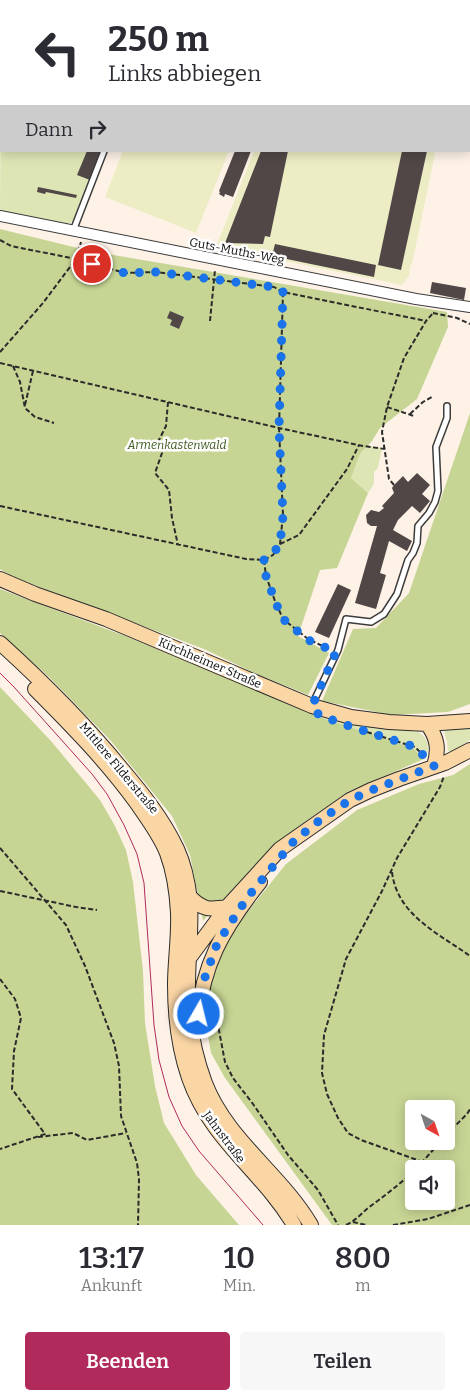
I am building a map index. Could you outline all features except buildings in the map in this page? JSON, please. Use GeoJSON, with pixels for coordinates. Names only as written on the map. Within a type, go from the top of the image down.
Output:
{"type":"FeatureCollection","features":[{"type":"Feature","properties":{"kind":"main road","name":"Kirchheimer Straße"},"geometry":{"type":"LineString","coordinates":[[0,579],[35,594],[115,623],[312,706],[351,717],[389,722],[427,724],[470,721]]}},
{"type":"Feature","properties":{"kind":"main road","name":"Mittlere Filderstraße"},"geometry":{"type":"LineString","coordinates":[[0,643],[92,733],[158,816],[178,850],[190,897],[188,998],[192,1039]]}},
{"type":"Feature","properties":{"kind":"main road","name":"Mittlere Filderstraße"},"geometry":{"type":"LineString","coordinates":[[0,656],[48,702],[109,768],[150,821],[167,853],[176,884],[178,913],[175,986]]}},
{"type":"Feature","properties":{"kind":"main road","name":"Kirchheimer Straße"},"geometry":{"type":"LineString","coordinates":[[455,721],[470,711]]}},
{"type":"Feature","properties":{"kind":"main road"},"geometry":{"type":"LineString","coordinates":[[427,724],[436,738],[440,765]]}},
{"type":"Feature","properties":{"kind":"main road"},"geometry":{"type":"LineString","coordinates":[[175,986],[190,955],[227,907],[280,849],[350,800],[440,765],[470,750]]}},
{"type":"Feature","properties":{"kind":"main road"},"geometry":{"type":"LineString","coordinates":[[192,1039],[198,1025],[199,1003],[204,980],[217,944],[247,898],[294,841]]}},
{"type":"Feature","properties":{"kind":"main road"},"geometry":{"type":"LineString","coordinates":[[190,897],[200,907],[212,910],[227,907]]}},
{"type":"Feature","properties":{"kind":"main road","name":"Jahnstraße"},"geometry":{"type":"LineString","coordinates":[[175,986],[181,1047],[187,1072],[201,1104],[224,1140],[279,1202],[294,1225]]}},
{"type":"Feature","properties":{"kind":"main road","name":"Jahnstraße"},"geometry":{"type":"LineString","coordinates":[[192,1039],[205,1084],[218,1110],[289,1194],[311,1225]]}},
{"type":"Feature","properties":{"kind":"street","name":"Guts-Muths-Weg"},"geometry":{"type":"LineString","coordinates":[[0,216],[416,299],[470,307]]}},
{"type":"Feature","properties":{"kind":"lane"},"geometry":{"type":"LineString","coordinates":[[73,231],[104,152]]}},
{"type":"Feature","properties":{"kind":"lane"},"geometry":{"type":"LineString","coordinates":[[312,706],[336,652],[346,619],[371,622],[384,614],[397,594],[408,560],[417,543],[418,526],[429,513],[438,491],[436,447],[447,418],[447,406]]}},
{"type":"Feature","properties":{"kind":"path"},"geometry":{"type":"LineString","coordinates":[[0,352],[43,303],[76,260],[84,233]]}},
{"type":"Feature","properties":{"kind":"path"},"geometry":{"type":"LineString","coordinates":[[0,240],[11,246],[125,273],[156,272],[274,287],[283,292],[426,321]]}},
{"type":"Feature","properties":{"kind":"path"},"geometry":{"type":"LineString","coordinates":[[210,321],[216,260]]}},
{"type":"Feature","properties":{"kind":"path"},"geometry":{"type":"LineString","coordinates":[[0,506],[246,560],[264,560],[272,555],[280,544],[283,516],[279,428],[283,292]]}},
{"type":"Feature","properties":{"kind":"path"},"geometry":{"type":"LineString","coordinates":[[394,485],[390,479],[382,432],[387,407],[404,358],[426,321],[433,313],[457,318],[470,324]]}},
{"type":"Feature","properties":{"kind":"path"},"geometry":{"type":"LineString","coordinates":[[0,363],[279,428],[385,449]]}},
{"type":"Feature","properties":{"kind":"path"},"geometry":{"type":"LineString","coordinates":[[13,366],[20,382],[25,408],[35,417],[54,423]]}},
{"type":"Feature","properties":{"kind":"path"},"geometry":{"type":"LineString","coordinates":[[25,408],[34,371]]}},
{"type":"Feature","properties":{"kind":"path"},"geometry":{"type":"LineString","coordinates":[[410,414],[422,402],[432,397]]}},
{"type":"Feature","properties":{"kind":"path"},"geometry":{"type":"LineString","coordinates":[[168,402],[166,426],[159,440],[162,453],[156,473],[169,490],[172,518],[178,545]]}},
{"type":"Feature","properties":{"kind":"path"},"geometry":{"type":"LineString","coordinates":[[387,407],[414,416]]}},
{"type":"Feature","properties":{"kind":"path"},"geometry":{"type":"LineString","coordinates":[[280,544],[299,536],[347,469],[359,445]]}},
{"type":"Feature","properties":{"kind":"path"},"geometry":{"type":"LineString","coordinates":[[264,560],[269,584],[283,619],[308,640],[336,652]]}},
{"type":"Feature","properties":{"kind":"path"},"geometry":{"type":"LineString","coordinates":[[364,731],[415,747],[440,765],[444,777],[391,870],[346,959],[324,1035],[322,1073],[327,1094],[338,1118],[348,1133],[417,1160]]}},
{"type":"Feature","properties":{"kind":"path"},"geometry":{"type":"LineString","coordinates":[[0,848],[66,925],[114,1043],[119,1066],[120,1116],[137,1164],[139,1179],[138,1225]]}},
{"type":"Feature","properties":{"kind":"path"},"geometry":{"type":"LineString","coordinates":[[391,870],[393,886],[402,903],[424,924],[470,956]]}},
{"type":"Feature","properties":{"kind":"path"},"geometry":{"type":"LineString","coordinates":[[0,891],[97,910]]}},
{"type":"Feature","properties":{"kind":"path"},"geometry":{"type":"LineString","coordinates":[[0,979],[15,999],[21,1018],[14,1051],[12,1089],[44,1134],[0,1148]]}},
{"type":"Feature","properties":{"kind":"path"},"geometry":{"type":"LineString","coordinates":[[455,1126],[470,1109]]}},
{"type":"Feature","properties":{"kind":"path"},"geometry":{"type":"LineString","coordinates":[[31,1138],[72,1134],[87,1140],[126,1133]]}},
{"type":"Feature","properties":{"kind":"path"},"geometry":{"type":"LineString","coordinates":[[425,1160],[433,1150]]}},
{"type":"Feature","properties":{"kind":"path"},"geometry":{"type":"LineString","coordinates":[[346,1225],[353,1222],[405,1179]]}},
{"type":"Feature","properties":{"kind":"path"},"geometry":{"type":"LineString","coordinates":[[393,1225],[428,1219],[470,1206]]}},
{"type":"Feature","properties":{"kind":"path"},"geometry":{"type":"LineString","coordinates":[[353,1222],[366,1225]]}},
{"type":"Feature","properties":{"kind":"green space"},"geometry":{"type":"Polygon","coordinates":[[[0,152],[101,152],[73,221],[68,224],[0,211],[0,152]]]}},
{"type":"Feature","properties":{"kind":"green space"},"geometry":{"type":"Polygon","coordinates":[[[123,152],[229,152],[196,233],[105,197],[123,152]]]}},
{"type":"Feature","properties":{"kind":"green space"},"geometry":{"type":"Polygon","coordinates":[[[254,152],[433,152],[435,154],[409,276],[402,285],[216,247],[254,152]]]}},
{"type":"Feature","properties":{"kind":"green space","name":"Armenkastenwald"},"geometry":{"type":"Polygon","coordinates":[[[0,229],[90,251],[447,312],[448,327],[417,399],[380,428],[372,441],[360,454],[351,478],[368,493],[337,568],[320,570],[298,636],[329,653],[308,695],[252,672],[204,649],[10,576],[0,569],[0,229]]]}},
{"type":"Feature","properties":{"kind":"green space"},"geometry":{"type":"Polygon","coordinates":[[[470,413],[470,704],[448,712],[392,715],[322,701],[353,629],[376,628],[409,593],[470,413]]]}},
{"type":"Feature","properties":{"kind":"green space"},"geometry":{"type":"Polygon","coordinates":[[[368,446],[382,448],[378,468],[374,472],[374,484],[368,493],[351,478],[360,454],[368,446]]]}},
{"type":"Feature","properties":{"kind":"green space"},"geometry":{"type":"Polygon","coordinates":[[[0,589],[128,637],[317,716],[413,748],[424,759],[350,791],[310,818],[273,846],[203,921],[190,855],[172,816],[111,741],[50,678],[0,633],[0,589]]]}},
{"type":"Feature","properties":{"kind":"green space"},"geometry":{"type":"Polygon","coordinates":[[[0,687],[51,741],[100,800],[126,850],[133,882],[143,971],[145,1023],[155,1086],[164,1123],[196,1175],[239,1225],[0,1225],[0,687]]]}},
{"type":"Feature","properties":{"kind":"green space"},"geometry":{"type":"Polygon","coordinates":[[[332,721],[418,732],[425,737],[428,751],[424,759],[413,748],[332,721]]]}},
{"type":"Feature","properties":{"kind":"green space"},"geometry":{"type":"Polygon","coordinates":[[[470,725],[470,740],[453,752],[448,751],[444,731],[470,725]]]}},
{"type":"Feature","properties":{"kind":"green space"},"geometry":{"type":"Polygon","coordinates":[[[470,764],[470,1225],[332,1225],[225,1078],[211,1053],[207,1031],[206,1006],[219,947],[286,864],[357,810],[419,784],[453,775],[470,764]]]}},
{"type":"Feature","properties":{"kind":"tram line"},"geometry":{"type":"LineString","coordinates":[[0,673],[92,774],[107,794],[124,825],[137,854],[144,883],[154,1025],[159,1060],[169,1097],[182,1126],[199,1151],[263,1225]]}},
{"type":"Feature","properties":{"kind":"route"},"geometry":{"type":"LineString","coordinates":[[92,264],[125,273],[156,272],[274,287],[283,292],[279,428],[283,516],[280,544],[272,555],[264,560],[266,576],[283,619],[308,640],[336,652],[328,674],[312,706],[319,715],[415,747],[434,766],[350,800],[320,820],[294,841],[247,898],[217,944],[204,980],[199,1003],[199,1014]]}}]}
